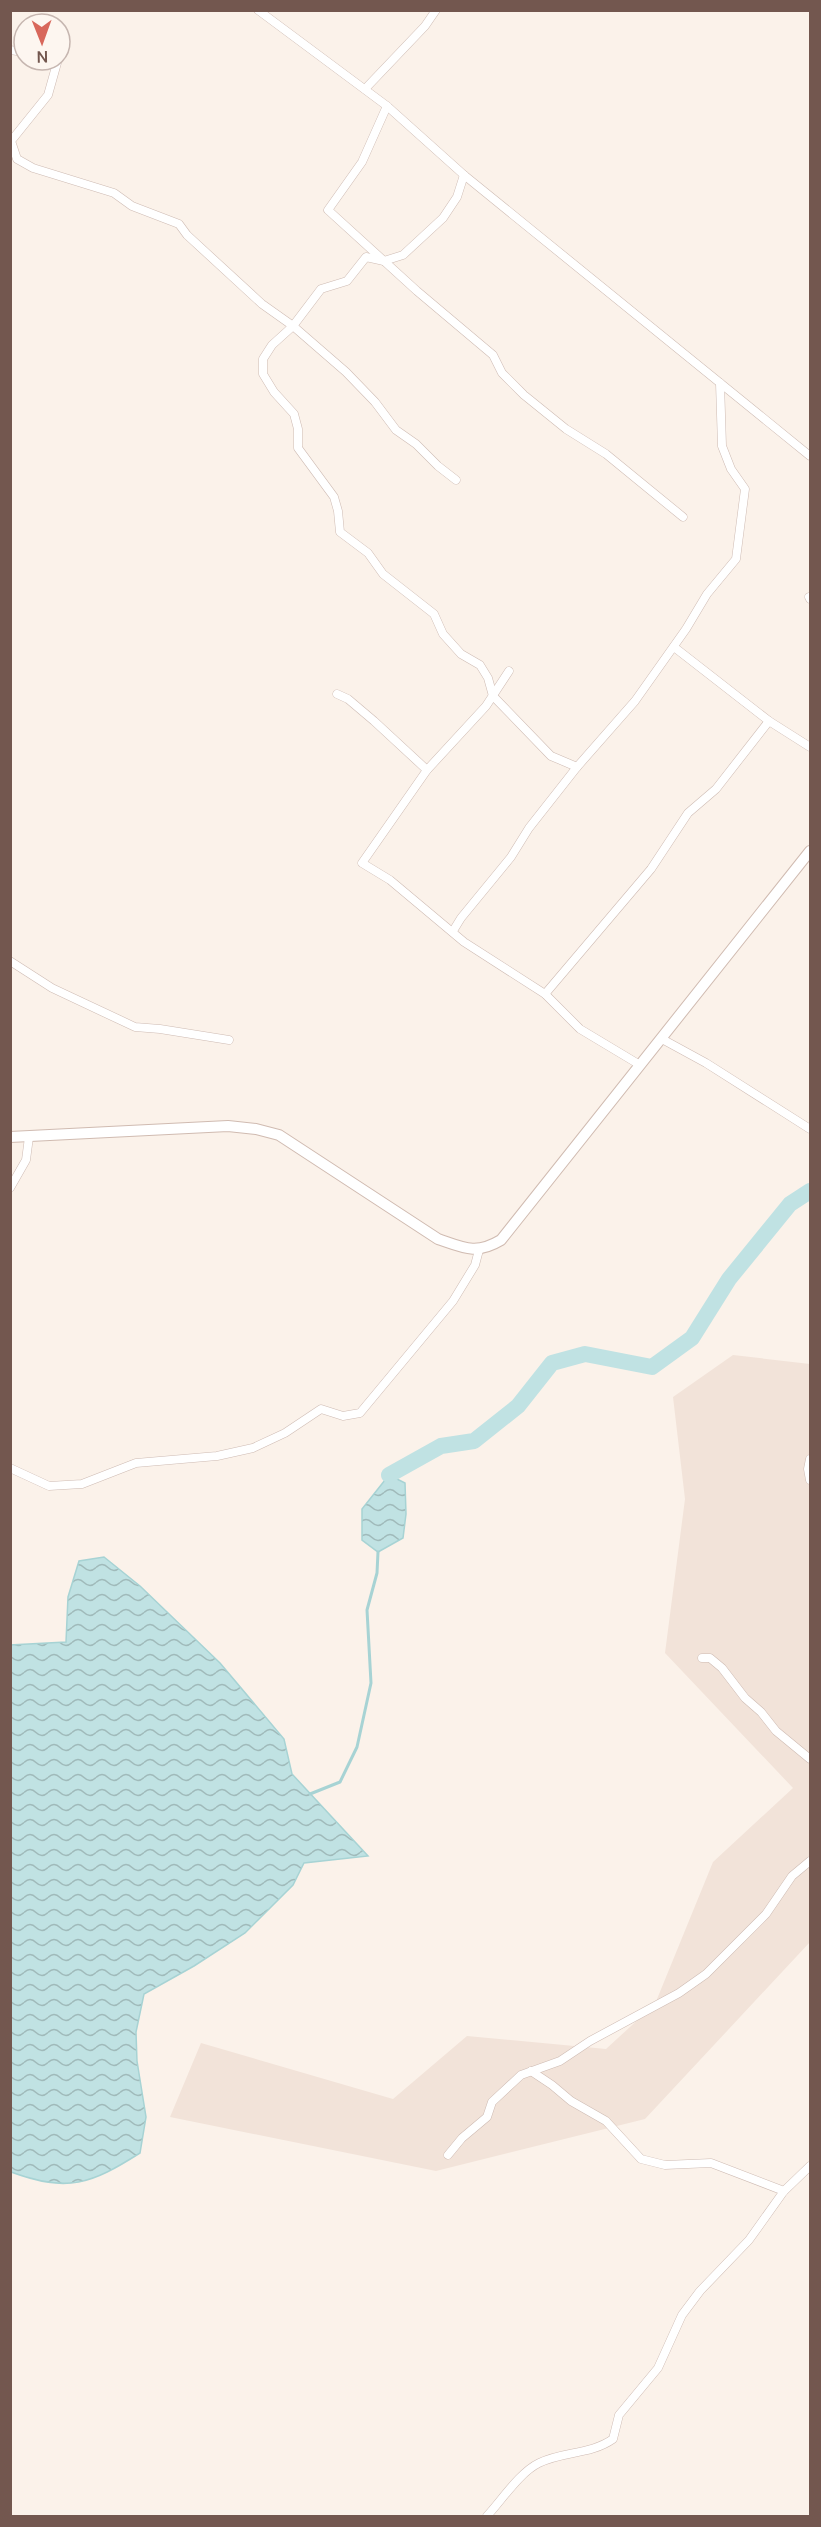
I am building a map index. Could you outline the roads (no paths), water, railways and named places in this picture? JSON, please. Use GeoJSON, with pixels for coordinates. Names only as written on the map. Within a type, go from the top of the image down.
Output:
{"type":"FeatureCollection","features":[{"type":"Feature","properties":{"kind":"street"},"geometry":{"type":"LineString","coordinates":[[258,10],[387,106],[464,175],[810,456]]}},
{"type":"Feature","properties":{"kind":"street"},"geometry":{"type":"LineString","coordinates":[[365,89],[425,26],[436,10]]}},
{"type":"Feature","properties":{"kind":"street"},"geometry":{"type":"LineString","coordinates":[[54,72],[48,95],[11,141],[17,159],[33,168],[78,180],[114,194],[132,206],[179,224],[193,241],[262,304],[293,326],[346,372],[375,402],[396,430],[416,444],[456,480]]}},
{"type":"Feature","properties":{"kind":"street"},"geometry":{"type":"LineString","coordinates":[[387,106],[362,162],[328,210],[417,291],[493,355],[502,373],[524,395],[566,429],[606,454],[683,517]]}},
{"type":"Feature","properties":{"kind":"street"},"geometry":{"type":"LineString","coordinates":[[464,175],[457,197],[443,218],[403,255],[384,261],[366,257],[347,281],[321,289],[293,326],[272,345],[263,359],[263,374],[274,393],[294,414],[298,429],[298,448],[334,497],[340,532],[368,553],[383,574],[434,614],[443,634],[461,654],[480,665],[488,678],[493,696],[551,756],[577,767]]}},
{"type":"Feature","properties":{"kind":"street"},"geometry":{"type":"LineString","coordinates":[[453,931],[577,767],[635,702],[674,647],[707,594],[736,559],[745,489],[731,469],[722,446],[720,383]]}},
{"type":"Feature","properties":{"kind":"street"},"geometry":{"type":"LineString","coordinates":[[674,647],[769,721],[810,747]]}},
{"type":"Feature","properties":{"kind":"street"},"geometry":{"type":"LineString","coordinates":[[508,671],[493,696],[427,770],[362,863],[390,880],[464,942],[544,994],[580,1029],[640,1065]]}},
{"type":"Feature","properties":{"kind":"street"},"geometry":{"type":"LineString","coordinates":[[337,694],[348,699],[427,770]]}},
{"type":"Feature","properties":{"kind":"street"},"geometry":{"type":"LineString","coordinates":[[544,994],[651,869],[688,813],[716,789],[769,721]]}},
{"type":"Feature","properties":{"kind":"street"},"geometry":{"type":"LineString","coordinates":[[10,1137],[228,1126],[256,1129],[279,1135],[438,1239],[465,1249],[479,1250],[501,1240],[810,851]]}},
{"type":"Feature","properties":{"kind":"street"},"geometry":{"type":"LineString","coordinates":[[10,961],[52,988],[135,1027],[229,1040]]}},
{"type":"Feature","properties":{"kind":"street"},"geometry":{"type":"LineString","coordinates":[[662,1039],[706,1063],[810,1129]]}},
{"type":"Feature","properties":{"kind":"street"},"geometry":{"type":"LineString","coordinates":[[10,1188],[26,1160],[30,1137]]}},
{"type":"Feature","properties":{"kind":"street"},"geometry":{"type":"LineString","coordinates":[[10,1468],[49,1486],[82,1484],[136,1463],[217,1456],[254,1448],[285,1433],[321,1409],[343,1416],[360,1413],[453,1301],[475,1265],[479,1250]]}},
{"type":"Feature","properties":{"kind":"street"},"geometry":{"type":"LineString","coordinates":[[810,1459],[808,1469],[810,1480]]}},
{"type":"Feature","properties":{"kind":"street"},"geometry":{"type":"LineString","coordinates":[[702,1658],[710,1658],[722,1668],[745,1698],[761,1712],[776,1731],[810,1759]]}},
{"type":"Feature","properties":{"kind":"street"},"geometry":{"type":"LineString","coordinates":[[448,2155],[462,2138],[487,2117],[492,2103],[507,2086],[521,2075],[560,2061],[590,2041],[679,1993],[706,1974],[766,1914],[792,1876],[810,1861]]}},
{"type":"Feature","properties":{"kind":"street"},"geometry":{"type":"LineString","coordinates":[[531,2071],[571,2101],[606,2121],[641,2159],[665,2166],[711,2163],[784,2191]]}},
{"type":"Feature","properties":{"kind":"street"},"geometry":{"type":"LineString","coordinates":[[487,2517],[527,2472],[538,2463],[600,2448],[613,2439],[619,2415],[658,2368],[682,2315],[700,2291],[749,2240],[784,2191],[810,2166]]}},
{"type":"Feature","properties":{"kind":"water"},"geometry":{"type":"Polygon","coordinates":[[[389,1475],[405,1483],[406,1514],[403,1538],[378,1552],[362,1540],[362,1509],[389,1475]]]}},
{"type":"Feature","properties":{"kind":"water"},"geometry":{"type":"Polygon","coordinates":[[[104,1557],[140,1586],[220,1663],[284,1739],[292,1774],[368,1856],[304,1863],[293,1885],[245,1933],[194,1966],[144,1994],[136,2032],[137,2061],[146,2117],[140,2153],[93,2178],[78,2182],[48,2182],[11,2172],[10,1645],[66,1642],[68,1597],[79,1561],[104,1557]]]}},
{"type":"Feature","properties":{"kind":"waterway"},"geometry":{"type":"LineString","coordinates":[[389,1475],[441,1446],[474,1441],[518,1406],[552,1363],[585,1354],[652,1367],[692,1338],[729,1279],[790,1204],[810,1191]]}},
{"type":"Feature","properties":{"kind":"waterway"},"geometry":{"type":"LineString","coordinates":[[310,1794],[340,1782],[357,1747],[371,1683],[367,1610],[377,1573],[378,1552]]}}]}
